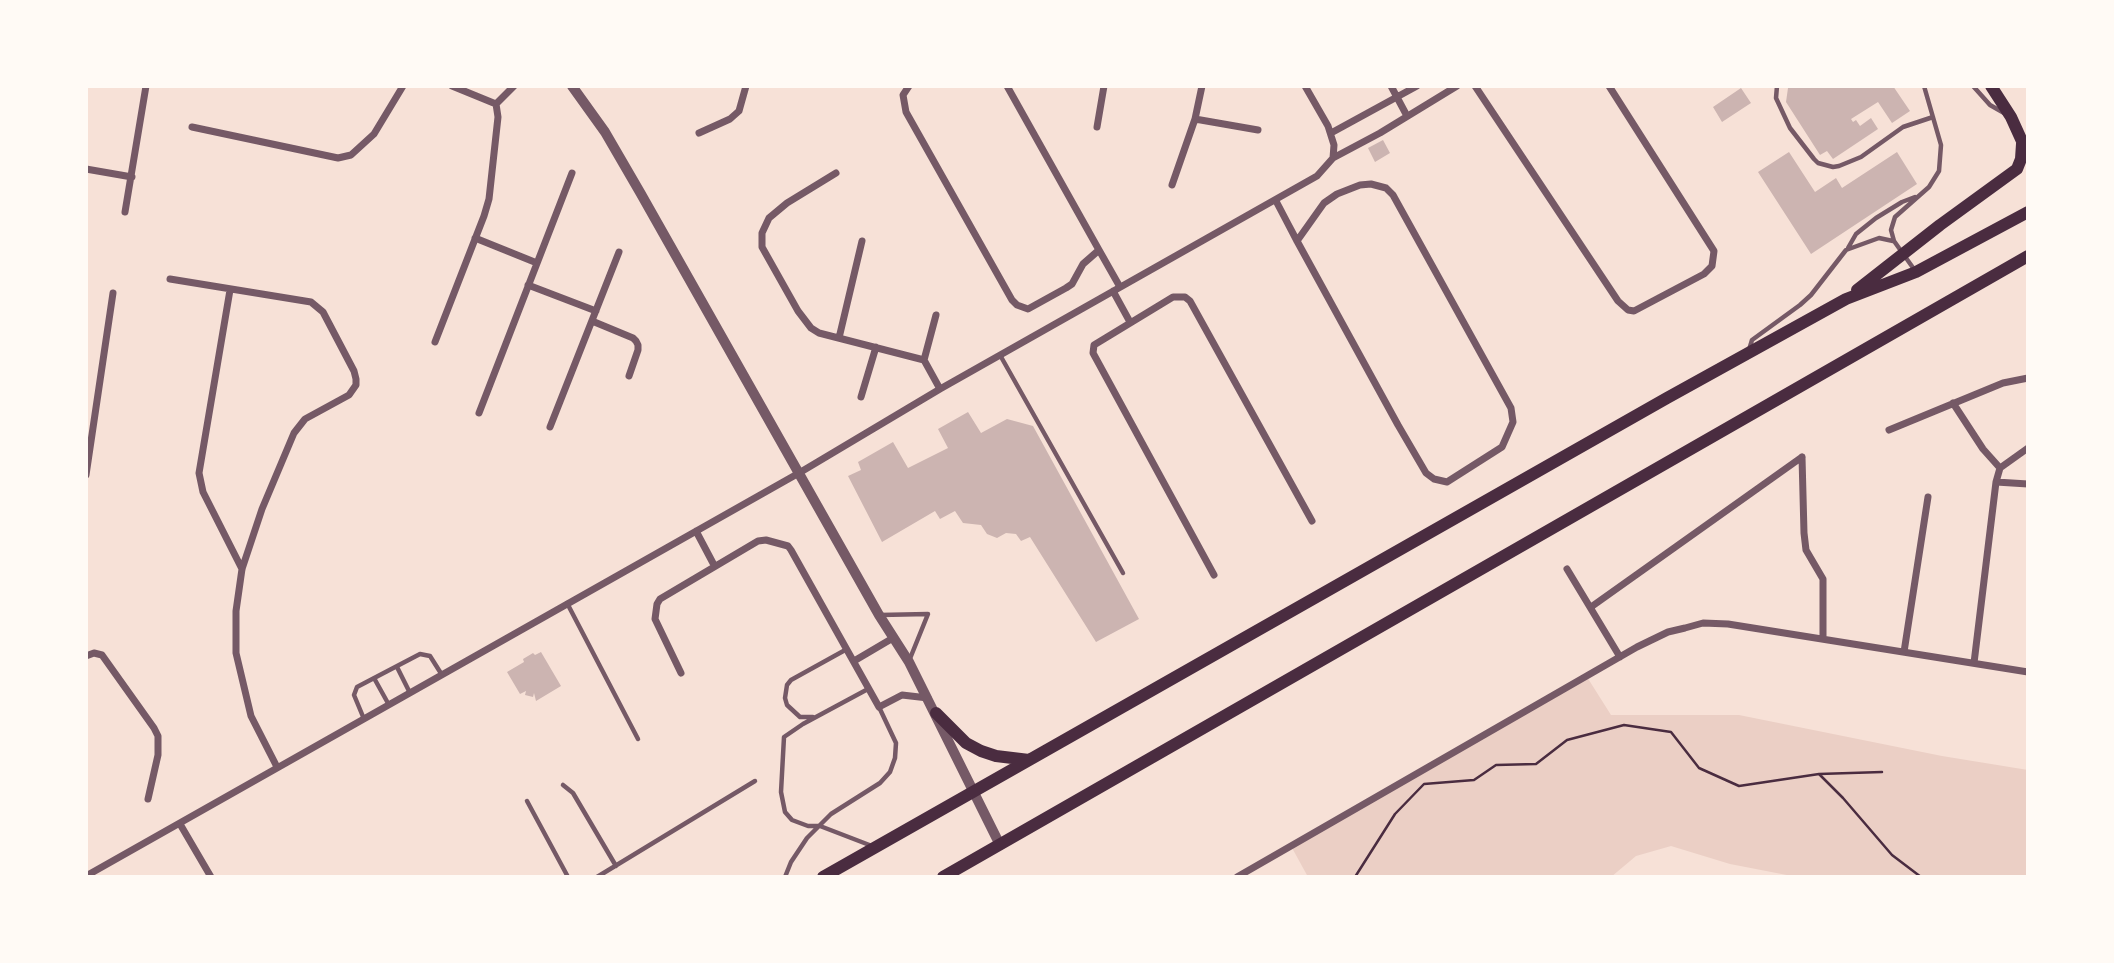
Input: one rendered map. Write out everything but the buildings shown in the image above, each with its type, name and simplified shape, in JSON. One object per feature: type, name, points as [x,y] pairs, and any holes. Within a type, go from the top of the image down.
[{"type":"main road","points":[[1846,299],[2017,169],[2025,149],[2011,117],[1991,86]]},
{"type":"main road","points":[[823,877],[1846,299],[1916,272],[2028,212]]},
{"type":"main road","points":[[943,877],[2022,265],[2028,256]]},
{"type":"main road","points":[[936,713],[966,743],[981,751],[996,756],[1029,760]]},
{"type":"street","points":[[125,212],[146,86]]},
{"type":"street","points":[[192,127],[338,158],[351,155],[374,134],[403,86]]},
{"type":"street","points":[[452,86],[496,104]]},
{"type":"street","points":[[496,104],[514,86]]},
{"type":"street","points":[[572,86],[605,132],[635,183],[879,615],[909,662],[1000,845]]},
{"type":"street","points":[[699,133],[730,119],[739,111],[746,86]]},
{"type":"street","points":[[909,86],[903,95],[905,112],[1017,305],[1028,309],[1066,289],[1072,284],[1083,264],[1099,250]]},
{"type":"street","points":[[1007,86],[1099,250],[1130,322]]},
{"type":"street","points":[[1097,127],[1104,86]]},
{"type":"street","points":[[1172,185],[1195,119],[1202,86]]},
{"type":"street","points":[[1305,86],[1331,133],[1333,158]]},
{"type":"street","points":[[1391,86],[1407,116]]},
{"type":"street","points":[[1331,133],[1417,86]]},
{"type":"street","points":[[86,876],[799,473],[1116,289],[1276,201],[1321,174],[1333,158],[1457,86]]},
{"type":"street","points":[[1475,86],[1618,301],[1628,310],[1634,311],[1704,274],[1712,266],[1714,251],[1609,86]]},
{"type":"street","points":[[435,342],[489,199],[498,117],[496,104]]},
{"type":"street","points":[[1195,119],[1258,130]]},
{"type":"street","points":[[86,169],[132,177]]},
{"type":"street","points":[[480,413],[572,173]]},
{"type":"street","points":[[836,173],[768,218],[762,233],[762,247],[805,321],[819,333],[924,360]]},
{"type":"street","points":[[1276,201],[1297,241],[1426,473],[1440,482],[1447,482],[1502,446],[1513,422],[1511,408],[1393,195],[1386,188],[1371,184],[1360,185],[1337,194],[1324,203],[1297,241]]},
{"type":"street","points":[[475,238],[537,263]]},
{"type":"street","points":[[839,338],[862,241]]},
{"type":"street","points":[[550,427],[619,252]]},
{"type":"street","points":[[170,279],[303,300],[318,306],[356,379],[356,385],[349,395],[305,419],[294,433],[262,509],[242,569],[236,611],[236,653],[251,716],[277,766]]},
{"type":"street","points":[[528,285],[596,311]]},
{"type":"street","points":[[230,290],[199,473],[203,492],[242,569]]},
{"type":"street","points":[[86,475],[90,412],[113,293]]},
{"type":"street","points":[[1213,575],[1094,359],[1094,345],[1173,298],[1185,296],[1190,301],[1312,521]]},
{"type":"street","points":[[936,315],[924,360],[940,389]]},
{"type":"street","points":[[592,321],[636,341],[638,350],[629,376]]},
{"type":"street","points":[[861,397],[876,347]]},
{"type":"street","points":[[1888,430],[2003,383],[2028,378]]},
{"type":"street","points":[[1953,403],[1983,449],[2000,468]]},
{"type":"street","points":[[1974,663],[1996,482],[2000,468],[2028,448]]},
{"type":"street","points":[[1591,607],[1802,457],[1806,550],[1823,579],[1823,639]]},
{"type":"street","points":[[1996,482],[2028,484]]},
{"type":"street","points":[[1904,652],[1928,497]]},
{"type":"street","points":[[696,531],[714,565]]},
{"type":"street","points":[[681,673],[655,619],[660,599],[758,541],[775,541],[788,546],[879,708],[902,695],[928,698]]},
{"type":"street","points":[[1567,569],[1620,657]]},
{"type":"street","points":[[1237,877],[1668,632],[1703,623],[1728,624],[2028,673]]},
{"type":"street","points":[[854,661],[894,638]]},
{"type":"street","points":[[86,656],[94,653],[102,655],[158,736],[158,755],[148,800]]},
{"type":"street","points":[[180,824],[211,877]]},
{"type":"lane","points":[[1777,86],[1776,98],[1790,128],[1818,163],[1833,167],[1861,157],[1903,127],[1933,117]]},
{"type":"lane","points":[[1916,272],[1894,242],[1891,230],[1892,222],[1903,209],[1933,183],[1940,164],[1941,145],[1924,86]]},
{"type":"lane","points":[[1973,86],[1990,105],[2011,117]]},
{"type":"lane","points":[[1748,354],[1752,340],[1806,300],[1857,234],[1902,202],[1919,196]]},
{"type":"lane","points":[[1846,250],[1879,238],[1894,242]]},
{"type":"lane","points":[[1000,355],[1123,573]]},
{"type":"lane","points":[[567,603],[638,739]]},
{"type":"lane","points":[[879,615],[928,614],[909,662]]},
{"type":"lane","points":[[817,716],[800,717],[792,711],[785,698],[787,685],[847,649]]},
{"type":"lane","points":[[364,719],[354,691],[374,678],[420,654],[426,654],[433,659],[442,674]]},
{"type":"lane","points":[[397,667],[410,693]]},
{"type":"lane","points":[[374,678],[389,705]]},
{"type":"lane","points":[[869,688],[784,737],[781,792],[785,812],[792,820],[808,826],[820,826],[876,848]]},
{"type":"lane","points":[[785,877],[800,847],[831,814],[880,783],[894,765],[895,743],[879,708]]},
{"type":"lane","points":[[597,877],[755,780]]},
{"type":"lane","points":[[563,785],[573,793],[616,866]]},
{"type":"lane","points":[[527,801],[568,877]]},
{"type":"path","points":[[1355,877],[1395,814],[1424,784],[1474,780],[1496,765],[1536,764],[1567,740],[1624,725],[1671,732],[1699,768],[1739,786],[1818,774],[1882,772]]},
{"type":"path","points":[[1818,774],[1843,798],[1892,855],[1921,877]]},
{"type":"shaded area","points":[[1587,677],[1611,715],[1739,715],[1942,756],[2028,770],[2028,877],[1797,877],[1730,864],[1671,846],[1636,856],[1611,877],[1308,877],[1291,846]]}]
